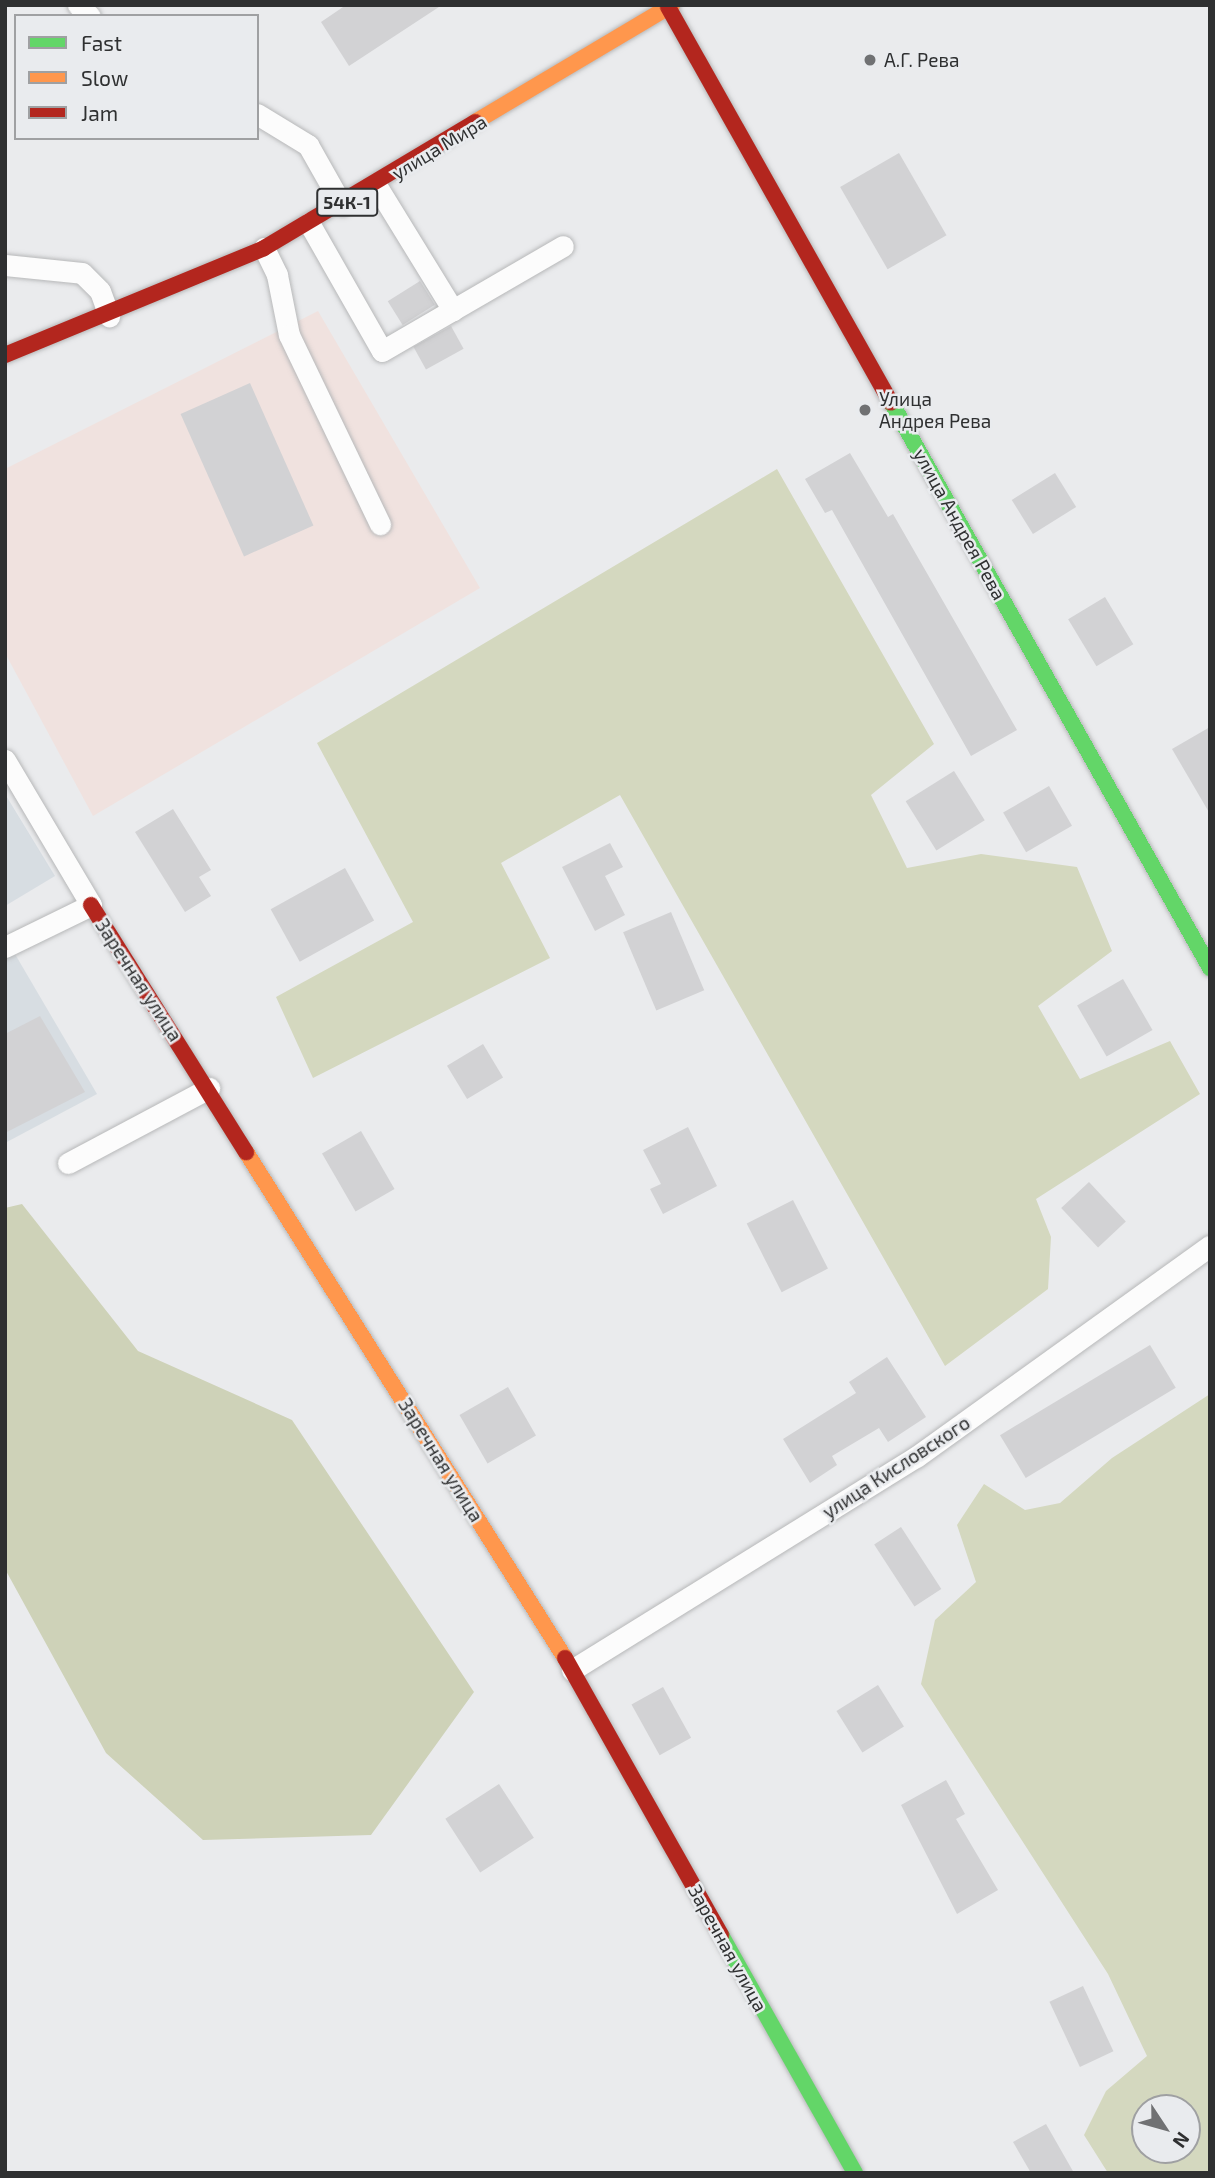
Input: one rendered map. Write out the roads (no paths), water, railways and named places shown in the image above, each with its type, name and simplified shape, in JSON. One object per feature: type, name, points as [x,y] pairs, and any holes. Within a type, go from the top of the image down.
[{"type":"street","name":"улица Мира","points":[[5,355],[109,316],[264,248],[376,185],[670,6]]},
{"type":"street","name":"улица Андрея Рева","points":[[670,6],[1210,968]]},
{"type":"street","name":"Заречная улица","points":[[90,905],[208,1088],[572,1670],[855,2173]]},
{"type":"lane","points":[[259,115],[308,145],[342,205]]},
{"type":"lane","points":[[376,185],[453,310]]},
{"type":"lane","points":[[309,223],[382,351],[563,246]]},
{"type":"lane","points":[[264,248],[278,275],[289,335],[380,524]]},
{"type":"lane","points":[[5,265],[82,273],[100,291],[109,316]]},
{"type":"lane","name":"Заречная улица","points":[[5,760],[90,905]]},
{"type":"lane","points":[[5,947],[90,905]]},
{"type":"lane","points":[[68,1164],[208,1088]]},
{"type":"lane","name":"улица Кисловского","points":[[572,1670],[916,1457],[1210,1246]]},
{"type":"place","name":"А.Г. Рева","points":[[870,60]]},
{"type":"place","name":"Улица Андрея Рева","points":[[865,410]]}]
